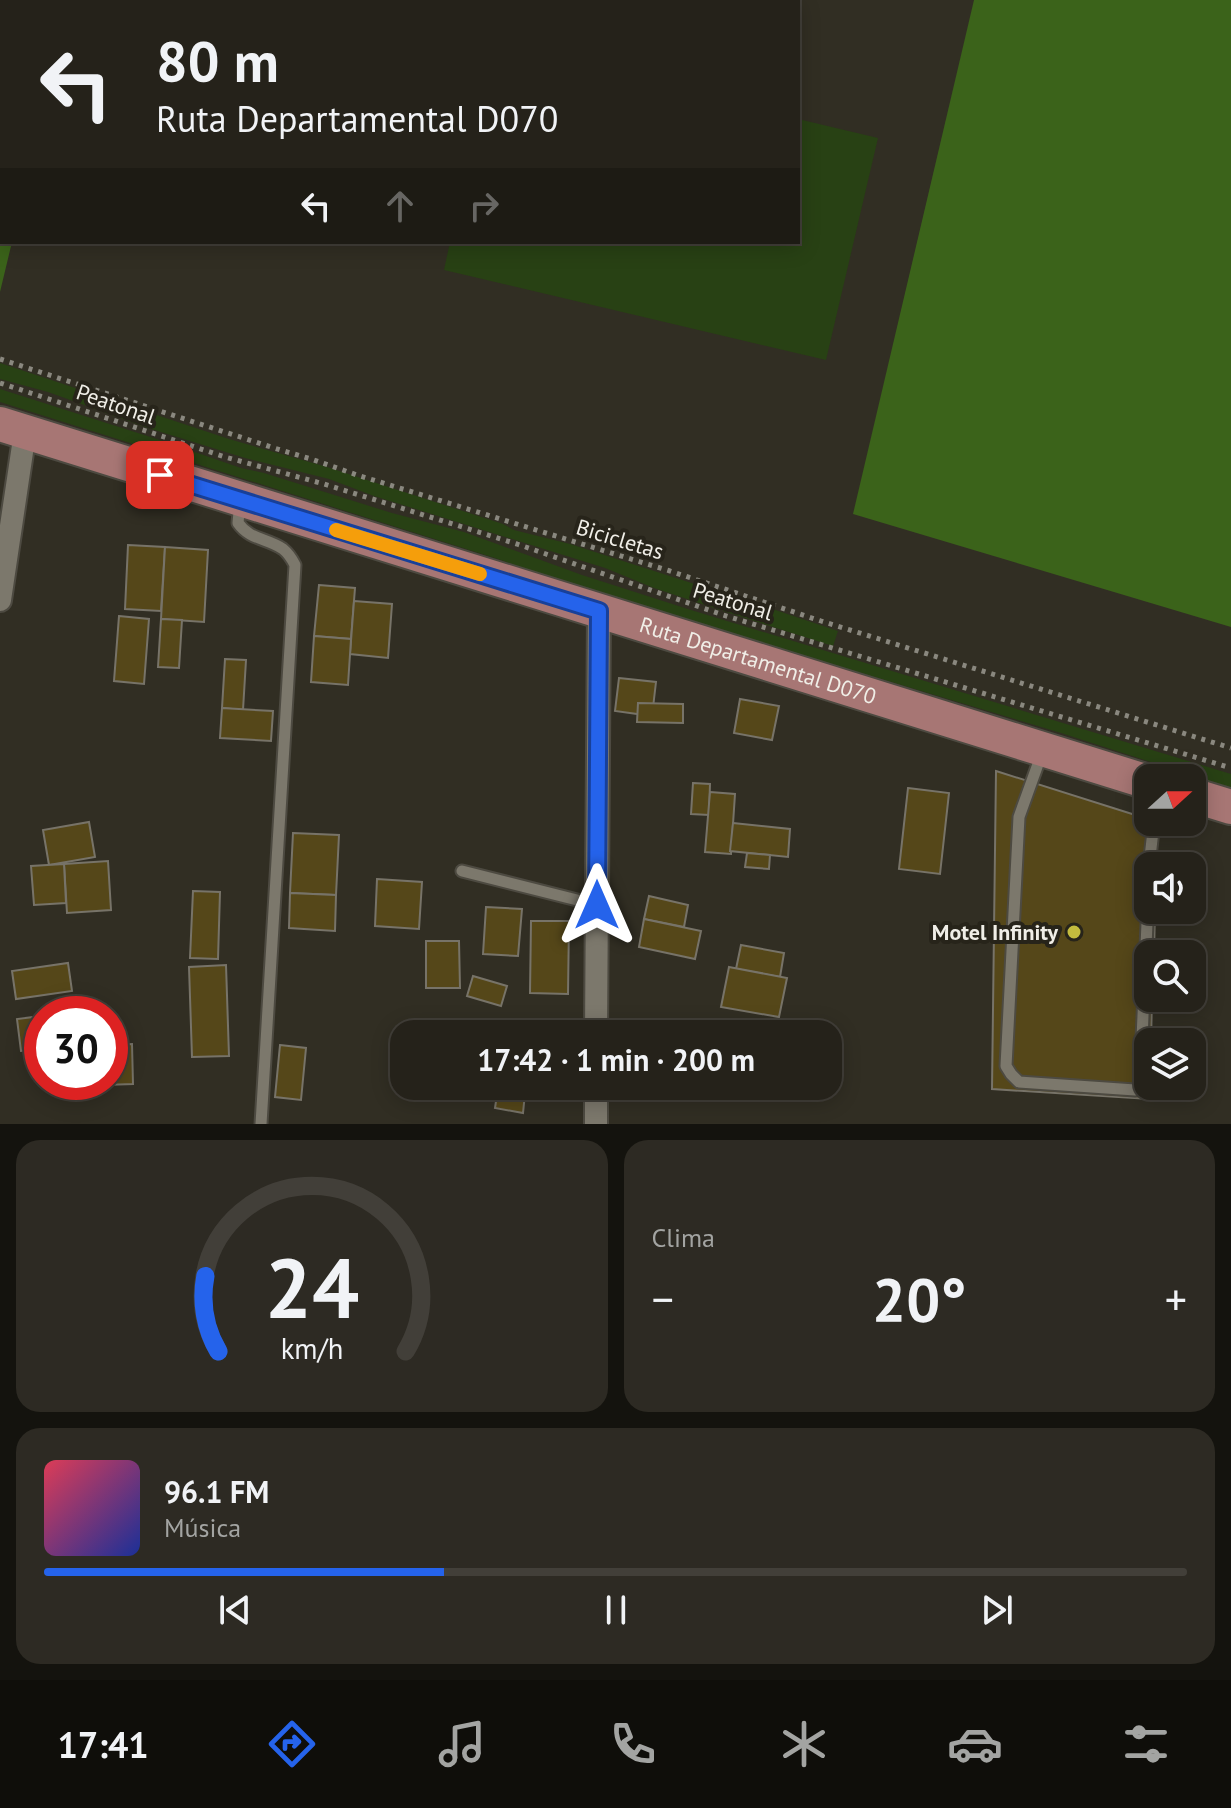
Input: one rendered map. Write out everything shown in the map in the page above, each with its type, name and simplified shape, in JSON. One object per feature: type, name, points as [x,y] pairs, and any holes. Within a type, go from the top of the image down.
[{"type":"main road","name":"Ruta Departamental D070","points":[[12,428],[1134,778]]},
{"type":"main road","points":[[1206,799],[1231,807]]},
{"type":"street","points":[[0,600],[12,428]]},
{"type":"street","points":[[596,1020],[599,611]]},
{"type":"street","points":[[596,1100],[596,1124]]},
{"type":"lane","points":[[241,500],[238,523],[245,533],[285,551],[295,565],[261,1124]]},
{"type":"lane","points":[[1044,749],[1019,817],[1006,1066],[1019,1082],[1135,1090],[1140,1085],[1147,924]]},
{"type":"lane","points":[[462,871],[597,905]]},
{"type":"path","name":"Bicicletas","points":[[0,359],[357,475],[1231,748]]},
{"type":"path","name":"Peatonal","points":[[0,383],[225,457],[517,544],[712,611],[1231,768]]},
{"type":"green space","points":[[974,0],[1231,0],[1231,627],[853,514]]},
{"type":"green space","points":[[800,119],[878,138],[826,360],[444,270],[450,244],[800,244]]},
{"type":"green space","points":[[0,244],[12,244],[0,292]]},
{"type":"green space","points":[[0,363],[514,530],[570,544],[704,587],[724,595],[720,610],[605,568],[329,479],[245,458],[0,379]]},
{"type":"green space","points":[[0,389],[241,468],[464,532],[691,610],[1198,764],[1157,764],[601,597],[501,560],[0,402]]},
{"type":"green space","points":[[728,594],[838,631],[833,646],[723,611]]},
{"type":"green space","points":[[1206,766],[1231,774],[1231,788],[1206,780]]},
{"type":"building","points":[[128,545],[165,547],[161,611],[125,609]]},
{"type":"building","points":[[165,547],[208,550],[204,622],[161,619]]},
{"type":"building","points":[[319,585],[355,588],[351,639],[314,636]]},
{"type":"building","points":[[354,601],[392,604],[388,658],[350,654]]},
{"type":"building","points":[[119,616],[149,619],[144,684],[114,681]]},
{"type":"building","points":[[161,619],[182,620],[179,668],[158,667]]},
{"type":"building","points":[[314,636],[351,639],[348,685],[311,682]]},
{"type":"building","points":[[225,659],[246,660],[243,710],[222,708]]},
{"type":"building","points":[[619,678],[656,682],[652,716],[615,711]]},
{"type":"building","points":[[740,699],[779,706],[772,740],[734,733]]},
{"type":"building","points":[[638,703],[683,704],[683,723],[637,722]]},
{"type":"building","points":[[222,708],[273,711],[271,741],[220,738]]},
{"type":"building","name":"Motel Infinity","points":[[996,771],[1134,815],[1134,836],[1157,836],[1157,852],[1134,852],[1134,924],[1155,924],[1154,940],[1134,940],[1134,1012],[1152,1012],[1151,1028],[1134,1028],[1134,1098],[992,1089]]},
{"type":"building","points":[[693,783],[710,784],[709,815],[691,814]]},
{"type":"building","points":[[908,788],[949,793],[940,874],[899,869]]},
{"type":"building","points":[[710,792],[735,794],[731,854],[705,852]]},
{"type":"building","points":[[89,822],[95,857],[49,865],[43,830]]},
{"type":"building","points":[[733,823],[790,829],[788,857],[730,851]]},
{"type":"building","points":[[293,833],[339,835],[336,895],[290,893]]},
{"type":"building","points":[[747,853],[770,855],[769,869],[745,867]]},
{"type":"building","points":[[108,861],[111,910],[67,913],[64,864]]},
{"type":"building","points":[[64,864],[66,903],[34,905],[31,866]]},
{"type":"building","points":[[377,879],[422,882],[419,929],[375,926]]},
{"type":"building","points":[[193,891],[220,892],[218,959],[190,958]]},
{"type":"building","points":[[290,893],[336,895],[335,931],[289,928]]},
{"type":"building","points":[[649,896],[688,905],[684,927],[644,919]]},
{"type":"building","points":[[486,907],[522,909],[518,956],[483,954]]},
{"type":"building","points":[[644,919],[701,931],[695,959],[639,947]]},
{"type":"building","points":[[531,921],[569,921],[568,994],[530,993]]},
{"type":"building","points":[[426,941],[459,941],[460,988],[426,988]]},
{"type":"building","points":[[741,945],[784,953],[780,977],[736,969]]},
{"type":"building","points":[[68,963],[72,991],[16,999],[12,971]]},
{"type":"building","points":[[226,965],[229,1056],[192,1057],[189,967]]},
{"type":"building","points":[[729,967],[787,978],[779,1017],[721,1007]]},
{"type":"building","points":[[473,976],[507,986],[501,1006],[467,996]]},
{"type":"building","points":[[24,1018],[24,1051],[21,1051],[17,1019]]},
{"type":"building","points":[[128,1044],[132,1044],[133,1084],[128,1084]]},
{"type":"building","points":[[280,1045],[306,1048],[301,1100],[275,1097]]},
{"type":"building","points":[[496,1100],[524,1100],[523,1113],[495,1108]]},
{"type":"slow traffic","points":[[336,530],[480,574]]},
{"type":"place","name":"Motel Infinity","points":[[1074,932]]},
{"type":"route","points":[[160,475],[599,611],[597,905]]}]
